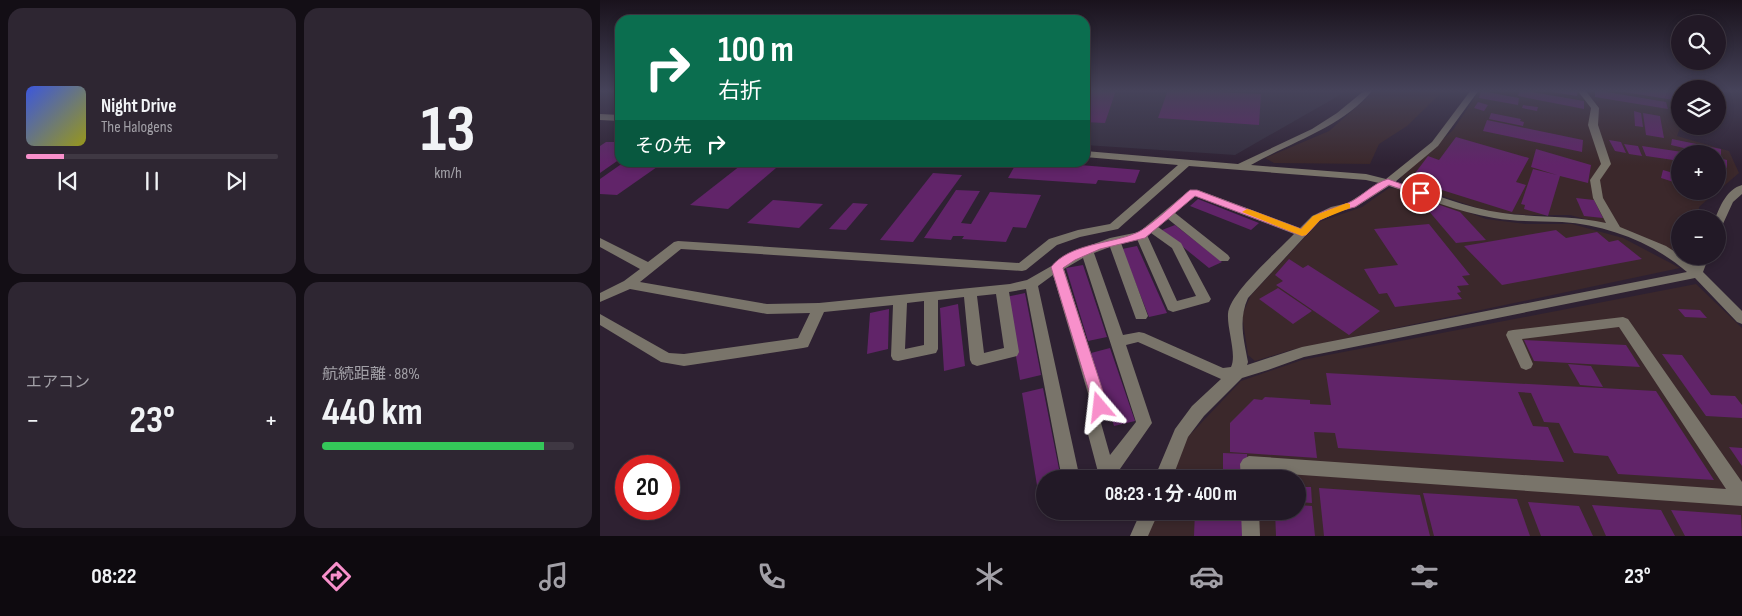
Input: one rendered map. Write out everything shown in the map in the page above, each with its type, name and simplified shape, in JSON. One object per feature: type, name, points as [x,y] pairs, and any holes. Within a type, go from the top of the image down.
[{"type":"street","points":[[1241,166],[1308,134],[1336,115]]},
{"type":"street","points":[[1167,470],[1182,434],[1198,411],[1236,374],[1241,362],[1235,329],[1235,312],[1242,296],[1316,218],[1335,209],[1352,205],[1388,182],[1435,144],[1456,115]]},
{"type":"street","points":[[1595,115],[1594,125],[1606,164],[1595,180],[1598,198],[1616,230]]},
{"type":"street","points":[[600,117],[615,118]]},
{"type":"street","points":[[1090,154],[1344,174],[1388,182],[1471,211],[1493,215],[1594,223],[1641,238],[1667,252],[1688,266],[1742,319]]},
{"type":"street","points":[[600,298],[629,284],[678,245],[1022,267],[1053,242],[1078,234],[1114,227],[1187,162]]},
{"type":"street","points":[[1724,210],[1728,201],[1742,188]]},
{"type":"street","points":[[629,284],[767,309],[819,308],[1002,289],[1031,284],[1087,251],[1146,231],[1194,192],[1302,233]]},
{"type":"street","points":[[1168,213],[1224,258]]},
{"type":"street","points":[[1146,231],[1177,246],[1204,299],[1173,307],[1146,231]]},
{"type":"street","points":[[1114,241],[1141,316]]},
{"type":"street","points":[[600,242],[649,268]]},
{"type":"street","points":[[1087,251],[1144,423],[1109,470]]},
{"type":"street","points":[[1696,274],[1700,265]]},
{"type":"street","points":[[1057,267],[1100,407],[1093,423],[1104,470]]},
{"type":"street","points":[[1118,341],[1138,337],[1205,368],[1222,374],[1236,374],[1256,370],[1302,352],[1696,274]]},
{"type":"street","points":[[1031,284],[1069,470]]},
{"type":"street","points":[[970,292],[977,360],[1012,352],[1002,289]]},
{"type":"street","points":[[900,300],[898,356],[931,349],[930,296]]},
{"type":"street","points":[[600,319],[666,358],[684,360],[803,343],[819,308]]},
{"type":"street","points":[[1526,364],[1512,335],[1623,322],[1742,497]]},
{"type":"street","points":[[1249,470],[1249,464],[1742,497]]},
{"type":"street","points":[[1139,536],[1146,520]]},
{"type":"street","points":[[1250,520],[1251,536]]},
{"type":"shaded area","points":[[1090,115],[1305,115],[1235,155],[1090,145]]},
{"type":"shaded area","points":[[1347,115],[1418,115],[1407,126],[1379,144],[1370,164],[1274,163],[1265,158],[1329,131]]},
{"type":"shaded area","points":[[1463,115],[1671,115],[1671,135],[1677,135],[1708,145],[1671,145],[1671,200],[1707,200],[1699,207],[1699,210],[1671,210],[1671,252],[1623,229],[1570,215],[1489,212],[1402,182],[1401,177],[1453,130]]},
{"type":"shaded area","points":[[1726,150],[1729,151],[1739,173],[1726,184]]},
{"type":"shaded area","points":[[1389,188],[1405,189],[1486,219],[1526,224],[1572,224],[1623,238],[1671,263],[1671,265],[1680,268],[1291,350],[1255,361],[1248,355],[1242,315],[1251,295],[1319,222],[1362,207]]},
{"type":"shaded area","points":[[1696,284],[1742,328],[1742,536],[1145,536],[1151,520],[1306,520],[1306,470],[1173,470],[1185,440],[1241,381],[1302,360]]},
{"type":"building","points":[[1090,115],[1108,115],[1105,123],[1090,122]]},
{"type":"building","points":[[1159,115],[1260,115],[1259,125],[1158,118]]},
{"type":"building","points":[[1490,115],[1501,115],[1521,119],[1520,121],[1524,122],[1523,126],[1489,119]]},
{"type":"building","points":[[1634,115],[1641,115],[1643,127],[1635,126]]},
{"type":"building","points":[[1643,115],[1660,116],[1664,138],[1646,135]]},
{"type":"building","points":[[1487,120],[1583,140],[1582,152],[1483,131]]},
{"type":"building","points":[[1456,137],[1529,158],[1516,182],[1526,185],[1512,212],[1410,180],[1428,156],[1439,160]]},
{"type":"building","points":[[1672,139],[1701,145],[1671,145]]},
{"type":"building","points":[[1609,140],[1621,142],[1626,153],[1615,151]]},
{"type":"building","points":[[606,142],[615,142],[615,162],[600,173],[600,146]]},
{"type":"building","points":[[1624,144],[1638,146],[1642,156],[1629,154]]},
{"type":"building","points":[[1642,146],[1671,150],[1671,160],[1646,156]]},
{"type":"building","points":[[1536,149],[1591,165],[1588,183],[1560,176],[1548,216],[1524,209],[1525,205],[1521,204],[1533,169],[1557,175],[1531,167]]},
{"type":"building","points":[[1090,166],[1140,170],[1135,183],[1098,180],[1096,184],[1008,178],[1014,167]]},
{"type":"building","points":[[617,167],[657,167],[617,195],[600,194],[600,179]]},
{"type":"building","points":[[739,167],[777,167],[728,209],[690,205]]},
{"type":"building","points":[[1663,170],[1671,172],[1671,181],[1661,178]]},
{"type":"building","points":[[933,173],[962,175],[913,242],[880,240]]},
{"type":"building","points":[[956,190],[980,191],[961,223],[971,224],[990,192],[1041,195],[1026,228],[1013,227],[1006,242],[962,239],[964,236],[953,236],[951,240],[924,238]]},
{"type":"building","points":[[1576,198],[1594,200],[1603,218],[1584,216]]},
{"type":"building","points":[[1198,199],[1259,223],[1251,230],[1190,206]]},
{"type":"building","points":[[773,200],[823,204],[799,228],[747,223]]},
{"type":"building","points":[[1431,202],[1460,212],[1486,240],[1456,243],[1422,203]]},
{"type":"building","points":[[853,203],[868,204],[846,230],[829,229]]},
{"type":"building","points":[[1429,224],[1470,275],[1462,276],[1469,285],[1457,286],[1461,292],[1457,293],[1462,299],[1395,307],[1387,293],[1379,294],[1364,269],[1398,265],[1374,229]]},
{"type":"building","points":[[1175,225],[1222,262],[1209,268],[1162,230]]},
{"type":"building","points":[[1556,230],[1566,238],[1597,232],[1609,242],[1618,240],[1642,259],[1502,285],[1464,246]]},
{"type":"building","points":[[1137,246],[1167,313],[1149,317],[1122,249]]},
{"type":"building","points":[[1289,259],[1303,268],[1308,265],[1380,311],[1349,335],[1276,285],[1283,281],[1275,275]]},
{"type":"building","points":[[1083,265],[1107,337],[1088,341],[1066,268]]},
{"type":"building","points":[[1278,288],[1312,311],[1293,324],[1259,299]]},
{"type":"building","points":[[1025,293],[1041,375],[1020,380],[1006,297]]},
{"type":"building","points":[[958,304],[965,366],[944,371],[940,308]]},
{"type":"building","points":[[889,309],[888,349],[867,354],[870,313]]},
{"type":"building","points":[[1678,309],[1700,310],[1707,318],[1685,317]]},
{"type":"building","points":[[1524,340],[1626,345],[1640,367],[1534,361]]},
{"type":"building","points":[[1110,348],[1135,421],[1114,426],[1091,353]]},
{"type":"building","points":[[1662,354],[1682,355],[1711,395],[1735,396],[1742,405],[1742,418],[1706,416]]},
{"type":"building","points":[[1568,364],[1591,366],[1603,387],[1580,385]]},
{"type":"building","points":[[1326,373],[1656,391],[1714,480],[1618,474],[1608,456],[1574,453],[1559,423],[1544,422],[1531,393],[1518,392],[1533,426],[1548,427],[1564,462],[1338,448],[1335,433],[1314,432],[1317,458],[1230,452],[1230,423],[1254,399],[1262,400],[1265,397],[1310,400],[1310,404],[1331,405]]},
{"type":"building","points":[[1043,388],[1059,470],[1036,470],[1036,479],[1022,393]]},
{"type":"building","points":[[1729,447],[1742,448],[1742,466]]},
{"type":"building","points":[[1223,453],[1247,454],[1248,470],[1223,470]]},
{"type":"building","points":[[1306,487],[1311,487],[1312,503],[1306,503]]},
{"type":"building","points":[[1319,488],[1420,495],[1430,536],[1324,536]]},
{"type":"building","points":[[1423,493],[1517,499],[1530,536],[1434,536]]},
{"type":"building","points":[[1528,502],[1579,506],[1593,536],[1541,536]]},
{"type":"building","points":[[1592,505],[1661,510],[1675,536],[1606,536]]},
{"type":"building","points":[[1306,506],[1312,506],[1315,536],[1276,536],[1275,520],[1306,520]]},
{"type":"building","points":[[1671,510],[1741,515],[1742,536],[1685,536]]},
{"type":"building","points":[[1195,520],[1249,520],[1249,536],[1194,536]]},
{"type":"slow traffic","points":[[1247,212],[1302,233],[1316,218],[1335,209],[1347,206]]},
{"type":"route","points":[[1100,407],[1057,267],[1096,246],[1141,235],[1194,192],[1302,233],[1316,218],[1335,209],[1352,205],[1388,182],[1421,193]]}]
